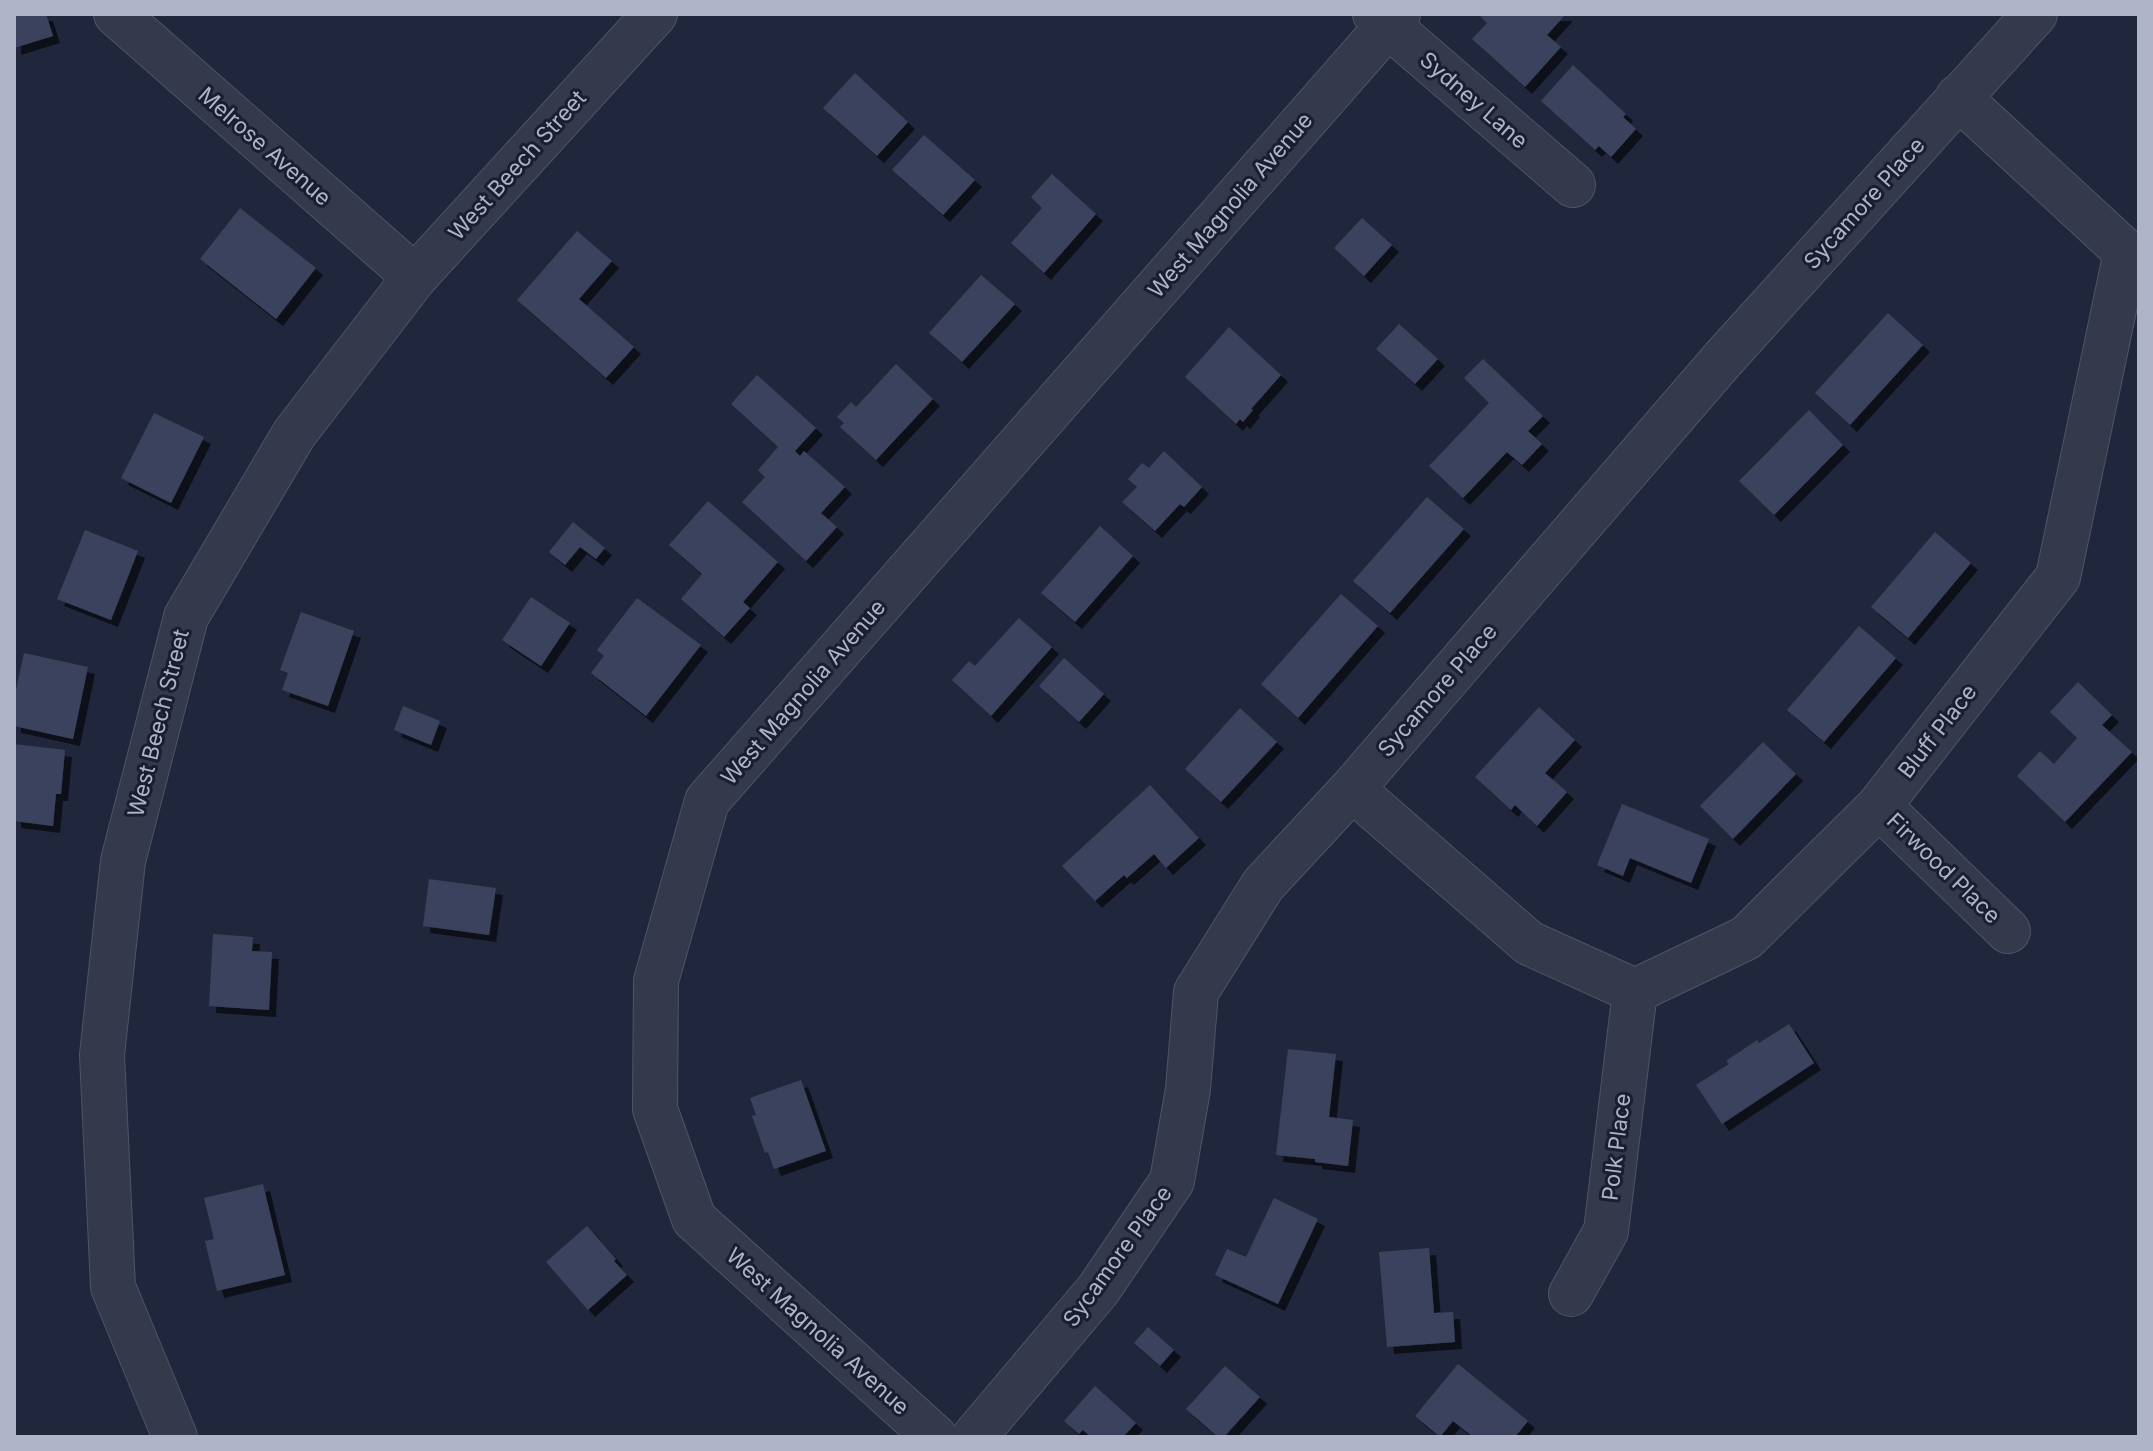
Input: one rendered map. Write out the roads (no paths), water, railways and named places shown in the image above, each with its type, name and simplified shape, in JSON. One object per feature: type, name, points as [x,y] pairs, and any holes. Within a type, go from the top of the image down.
[{"type":"street","name":"Melrose Avenue","points":[[116,14],[415,277]]},
{"type":"street","name":"West Beech Street","points":[[175,1437],[113,1287],[102,1055],[123,861],[186,617],[294,434],[415,277],[655,14]]},
{"type":"street","name":"Sycamore Place","points":[[974,1437],[1098,1290],[1172,1181],[1188,1089],[1196,992],[1263,885],[1352,789],[1723,359],[2035,14]]},
{"type":"street","name":"Sydney Lane","points":[[1387,18],[1573,185]]},
{"type":"street","name":"West Magnolia Avenue","points":[[935,1437],[694,1219],[655,1109],[656,981],[707,801],[1387,18]]},
{"type":"street","name":"Bluff Place","points":[[1635,991],[1746,938],[1879,806],[2058,577],[2126,252],[1958,97]]},
{"type":"street","points":[[1352,789],[1529,943],[1635,991]]},
{"type":"street","name":"Firwood Place","points":[[1879,806],[2008,931]]},
{"type":"street","name":"Polk Place","points":[[1571,1294],[1606,1231],[1635,991]]}]
